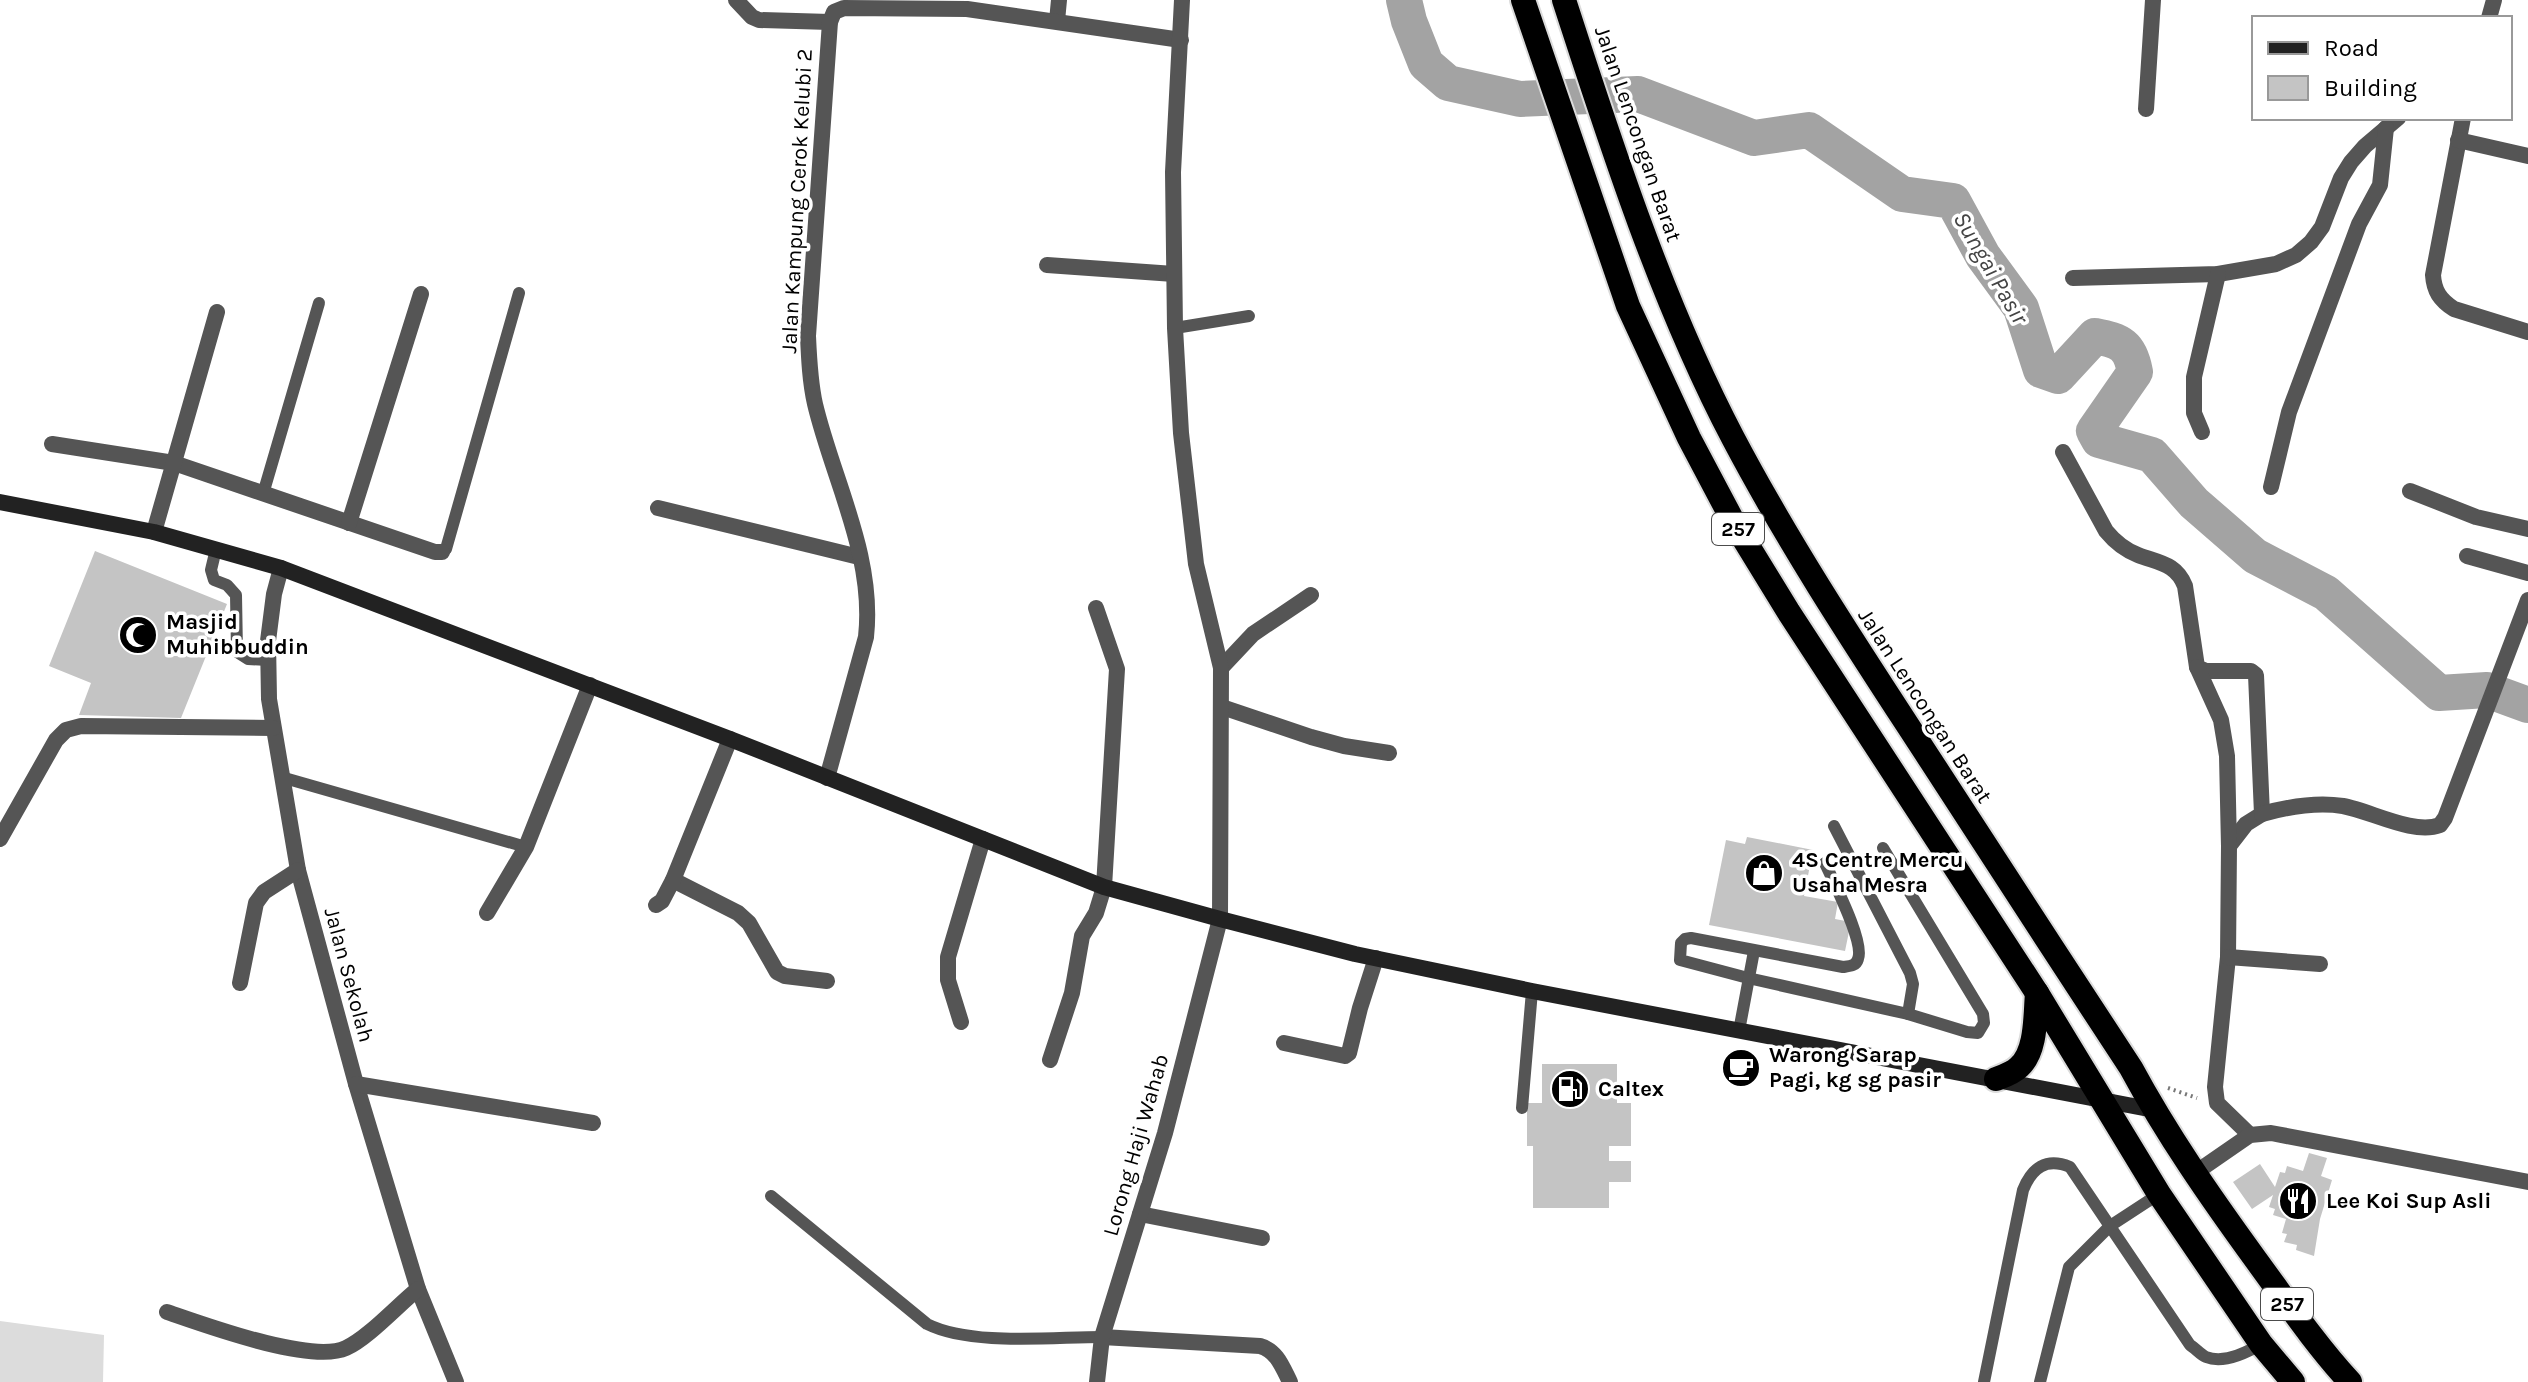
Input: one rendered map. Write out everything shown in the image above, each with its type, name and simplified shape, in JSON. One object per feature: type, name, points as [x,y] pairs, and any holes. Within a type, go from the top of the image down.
[{"type":"highway","name":"257","points":[[1523,0],[1628,306],[1689,438],[1734,523],[2037,993],[2159,1194],[2261,1344],[2293,1382]]},
{"type":"highway","name":"Jalan Lencongan Barat","points":[[1564,0],[1672,306],[1732,436],[1778,518],[1830,606],[2131,1068],[2195,1173],[2292,1311],[2350,1382]]},
{"type":"highway","points":[[1996,1079],[2017,1069],[2028,1055],[2037,993]]},
{"type":"main road","points":[[0,502],[154,532],[281,568],[730,739],[1104,887],[1376,958],[1532,991],[2154,1110]]},
{"type":"street","points":[[736,0],[759,20],[830,22]]},
{"type":"street","points":[[1057,21],[1059,0]]},
{"type":"street","name":"Lorong Haji Wahab","points":[[1097,1382],[1102,1337],[1165,1133],[1220,919],[1221,668],[1196,564],[1181,433],[1175,328],[1173,172],[1182,0]]},
{"type":"street","points":[[2146,109],[2153,0]]},
{"type":"street","name":"Jalan Kampung Cerok Kelubi 2","points":[[827,778],[866,637],[868,596],[839,479],[815,405],[810,375],[808,336],[830,22],[834,12],[844,8],[962,4],[1181,40]]},
{"type":"street","points":[[2463,120],[2433,286],[2444,303],[2454,309],[2528,332]]},
{"type":"street","points":[[2073,278],[2218,274],[2276,264],[2296,255],[2322,227],[2341,178],[2351,162],[2392,123]]},
{"type":"street","points":[[2271,487],[2289,412],[2359,224],[2380,185],[2392,123]]},
{"type":"street","points":[[2458,140],[2528,156]]},
{"type":"street","points":[[1047,265],[1174,274]]},
{"type":"street","points":[[2202,432],[2194,413],[2194,377],[2218,274]]},
{"type":"street","points":[[349,523],[421,294]]},
{"type":"street","points":[[154,532],[217,312]]},
{"type":"street","points":[[52,444],[174,463],[442,552]]},
{"type":"street","points":[[2063,452],[2106,531],[2115,541],[2138,555],[2170,567],[2180,575],[2185,586],[2197,667],[2226,737],[2228,957],[2215,1087],[2217,1103],[2250,1135]]},
{"type":"street","points":[[2410,491],[2476,517],[2528,529]]},
{"type":"street","points":[[658,508],[859,557]]},
{"type":"street","points":[[2467,556],[2528,573]]},
{"type":"street","name":"Jalan Sekolah","points":[[281,568],[271,612],[268,660],[273,728],[298,870],[356,1084],[418,1289],[456,1382]]},
{"type":"street","points":[[1221,668],[1253,634],[1311,595]]},
{"type":"street","points":[[2229,846],[2246,824],[2262,814],[2283,809],[2339,805],[2421,828],[2440,825],[2528,600]]},
{"type":"street","points":[[1050,1060],[1072,993],[1082,936],[1102,900],[1104,887],[1117,669],[1096,608]]},
{"type":"street","points":[[2197,667],[2206,671],[2251,671],[2256,675],[2262,814]]},
{"type":"street","points":[[487,913],[526,847],[590,685]]},
{"type":"street","points":[[1222,707],[1322,740],[1389,753]]},
{"type":"street","points":[[0,839],[56,740],[66,730],[81,726],[273,728]]},
{"type":"street","points":[[656,905],[662,901],[673,880],[730,739]]},
{"type":"street","points":[[961,1022],[947,968],[983,839]]},
{"type":"street","points":[[240,983],[256,903],[264,892],[298,870]]},
{"type":"street","points":[[673,880],[738,913],[749,923],[777,972],[785,976],[827,981]]},
{"type":"street","points":[[2228,957],[2320,964]]},
{"type":"street","points":[[1284,1043],[1345,1056],[1349,1053],[1376,958]]},
{"type":"street","points":[[356,1084],[593,1123]]},
{"type":"street","points":[[2195,1173],[2250,1135],[2271,1133],[2528,1182]]},
{"type":"street","points":[[1140,1214],[1262,1238]]},
{"type":"street","points":[[167,1312],[227,1332],[309,1352],[336,1351],[355,1343],[418,1289]]},
{"type":"street","points":[[1102,1337],[1260,1346],[1276,1355],[1290,1382]]},
{"type":"lane","points":[[442,552],[446,549],[519,293]]},
{"type":"lane","points":[[263,494],[319,303]]},
{"type":"lane","points":[[1175,328],[1249,316]]},
{"type":"lane","points":[[216,549],[212,577],[227,585],[236,595],[237,652],[248,659],[268,660]]},
{"type":"lane","points":[[281,777],[526,847]]},
{"type":"lane","points":[[1834,826],[1910,973],[1913,984],[1908,1014]]},
{"type":"lane","points":[[1825,863],[1856,934],[1859,954],[1856,963],[1843,967],[1691,938],[1681,943],[1680,960],[1975,1033],[1980,1031],[1984,1023],[1983,1014],[1883,848]]},
{"type":"lane","points":[[1739,1031],[1754,951]]},
{"type":"lane","points":[[1522,1108],[1532,991]]},
{"type":"lane","points":[[1984,1382],[2023,1190],[2028,1177],[2038,1167],[2049,1163],[2070,1167],[2190,1345],[2206,1357],[2228,1359],[2261,1344]]},
{"type":"lane","points":[[2040,1382],[2069,1267],[2110,1226],[2159,1194]]},
{"type":"lane","points":[[771,1196],[927,1324],[943,1332],[975,1338],[1102,1337]]},
{"type":"path","points":[[2131,1068],[2159,1085],[2217,1103]]},
{"type":"shaded area","points":[[0,1321],[104,1335],[103,1382],[0,1382]]},
{"type":"building","name":"Masjid Muhibbuddin","points":[[95,551],[227,604],[181,718],[79,715],[91,683],[49,666]]},
{"type":"building","name":"4S Centre Mercu Usaha Mesra","points":[[1747,837],[1813,850],[1804,896],[1838,902],[1835,919],[1851,922],[1845,951],[1709,925],[1726,840],[1745,844]]},
{"type":"building","points":[[1542,1064],[1617,1064],[1617,1103],[1631,1103],[1631,1146],[1609,1146],[1609,1161],[1631,1161],[1631,1182],[1609,1182],[1609,1208],[1533,1208],[1533,1146],[1527,1146],[1527,1103],[1542,1103]]},
{"type":"building","name":"Lee Koi Sup Asli","points":[[2309,1153],[2327,1158],[2321,1176],[2332,1180],[2320,1219],[2314,1256],[2296,1250],[2297,1245],[2284,1242],[2287,1234],[2282,1233],[2286,1219],[2273,1215],[2275,1209],[2269,1207],[2273,1195],[2252,1209],[2233,1182],[2260,1164],[2275,1187],[2280,1172],[2285,1173],[2287,1166],[2303,1171]]},
{"type":"waterway","name":"Sungai Pasir","points":[[1404,0],[1426,64],[1448,83],[1520,99],[1638,94],[1754,138],[1809,130],[1902,194],[1953,201],[1983,256],[2021,308],[2041,370],[2058,376],[2095,336],[2118,342],[2127,350],[2135,372],[2094,431],[2099,440],[2152,455],[2194,503],[2255,556],[2326,593],[2439,693],[2487,690],[2528,705]]},
{"type":"place","name":"Masjid Muhibbuddin","points":[[138,635]]},
{"type":"place","name":"4S Centre Mercu Usaha Mesra","points":[[1764,873]]},
{"type":"place","name":"Warong Sarap Pagi, kg sg pasir","points":[[1741,1068]]},
{"type":"place","name":"Caltex","points":[[1570,1089]]},
{"type":"place","name":"Lee Koi Sup Asli","points":[[2298,1201]]}]
